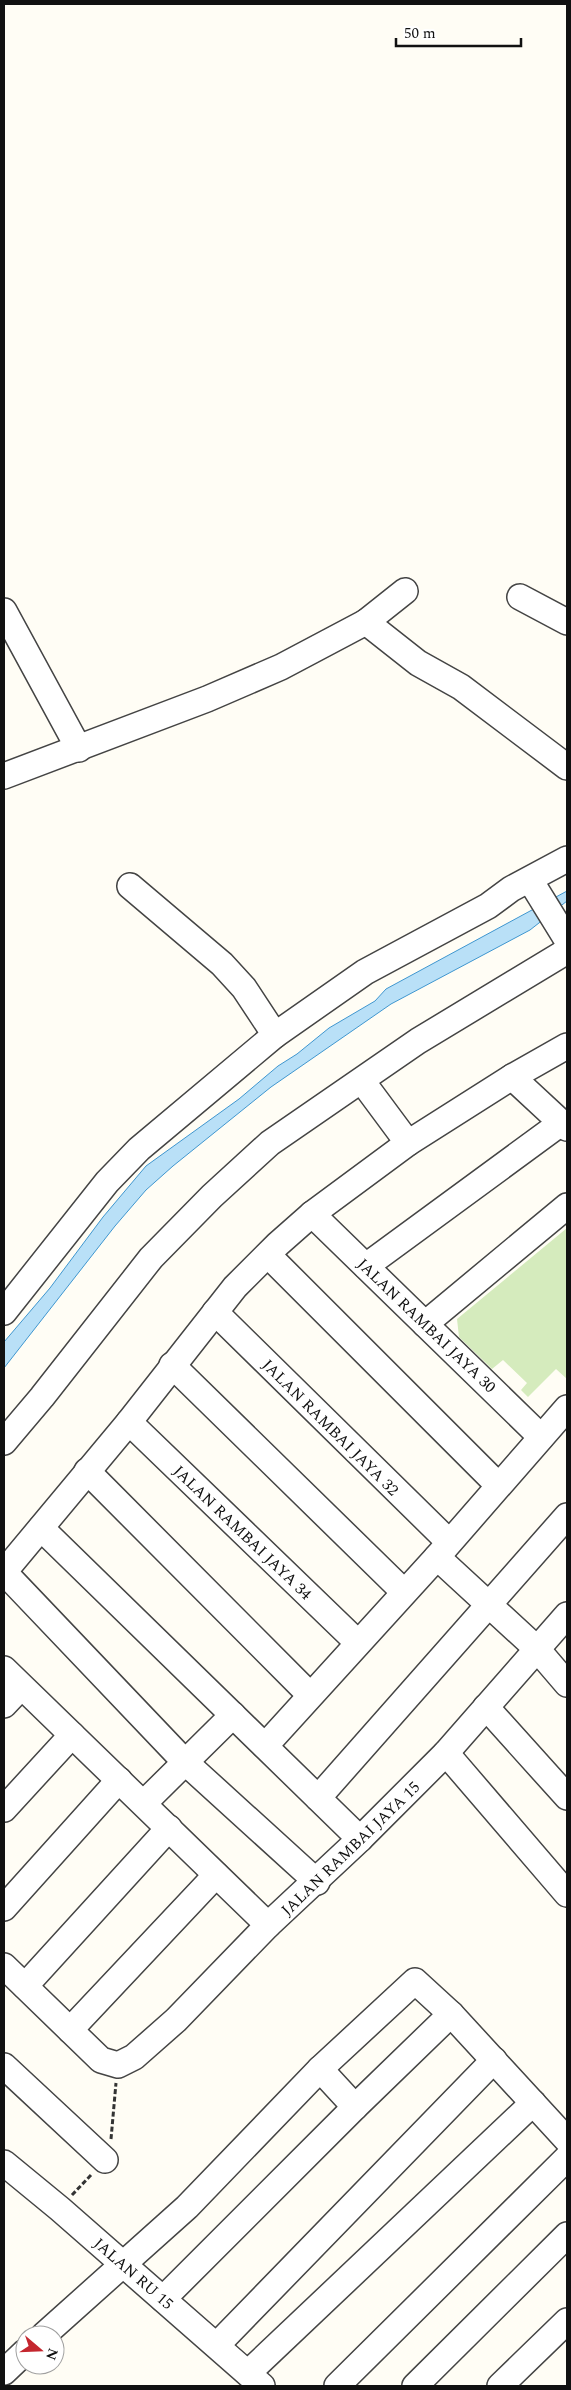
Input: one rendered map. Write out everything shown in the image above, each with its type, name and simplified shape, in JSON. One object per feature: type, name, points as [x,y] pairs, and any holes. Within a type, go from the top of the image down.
[{"type":"street","points":[[4,776],[215,696],[281,667],[366,622],[405,591]]},
{"type":"street","points":[[520,597],[567,622]]},
{"type":"street","points":[[4,611],[79,749]]},
{"type":"street","points":[[366,622],[418,663],[461,687],[567,768]]},
{"type":"street","points":[[4,1312],[107,1182],[139,1149],[275,1035],[365,972],[488,906],[510,889],[534,886],[567,859]]},
{"type":"street","points":[[130,886],[222,964],[244,988],[275,1035]]},
{"type":"street","points":[[4,1442],[42,1397],[151,1258],[212,1196],[270,1143],[565,941],[534,886]]},
{"type":"street","points":[[317,1882],[185,1762],[4,1572],[129,1422],[235,1287],[268,1255],[312,1214],[408,1143],[567,1046]]},
{"type":"street","points":[[366,1266],[564,1126],[512,1078]]},
{"type":"street","points":[[362,1081],[408,1143]]},
{"type":"street","points":[[425,1324],[567,1206]]},
{"type":"street","name":"JALAN RAMBAI JAYA 30","points":[[312,1214],[541,1437]]},
{"type":"street","points":[[268,1255],[498,1485]]},
{"type":"street","name":"JALAN RAMBAI JAYA 32","points":[[215,1312],[442,1549],[490,1604],[537,1649],[567,1684]]},
{"type":"street","points":[[172,1365],[404,1592]]},
{"type":"street","points":[[265,1746],[567,1408]]},
{"type":"street","name":"JALAN RAMBAI JAYA 34","points":[[129,1422],[357,1642]]},
{"type":"street","points":[[87,1472],[310,1695]]},
{"type":"street","points":[[318,1798],[567,1516]]},
{"type":"street","points":[[41,1528],[360,1839]]},
{"type":"street","name":"JALAN RAMBAI JAYA 15","points":[[70,2030],[101,2060],[118,2065],[134,2057],[176,2020],[268,1925],[317,1882],[446,1753],[567,1615]]},
{"type":"street","points":[[4,1668],[268,1925]]},
{"type":"street","points":[[4,1705],[22,1687]]},
{"type":"street","points":[[486,1707],[567,1797]]},
{"type":"street","points":[[144,1803],[233,1715]]},
{"type":"street","points":[[4,1809],[72,1736]]},
{"type":"street","points":[[446,1753],[567,1894]]},
{"type":"street","points":[[4,1908],[119,1780]]},
{"type":"street","points":[[25,1986],[169,1828]]},
{"type":"street","points":[[4,1966],[70,2030],[216,1874]]},
{"type":"street","points":[[55,2325],[122,2263],[187,2207],[320,2069],[415,1981],[451,2014],[567,2140]]},
{"type":"street","points":[[163,2299],[355,2106],[451,2014]]},
{"type":"street","points":[[217,2346],[494,2060]]},
{"type":"street","points":[[4,2066],[105,2160]]},
{"type":"street","points":[[320,2069],[355,2106]]},
{"type":"street","points":[[255,2380],[533,2103]]},
{"type":"street","points":[[336,2386],[567,2158]]},
{"type":"street","name":"JALAN RU 15","points":[[5,2165],[122,2263],[255,2380]]},
{"type":"street","points":[[415,2386],[567,2235]]},
{"type":"street","points":[[500,2386],[567,2321]]},
{"type":"street","points":[[4,2372],[15,2362]]},
{"type":"street","points":[[4,2383],[7,2386]]},
{"type":"green space","points":[[567,1228],[567,1379],[556,1369],[528,1397],[521,1390],[527,1383],[503,1360],[492,1369],[459,1337],[457,1319]]},
{"type":"water","points":[[567,891],[567,901],[530,930],[391,1004],[271,1087],[173,1166],[146,1190],[115,1226],[4,1368],[4,1342],[50,1288],[103,1217],[146,1166],[239,1099],[278,1066],[297,1054],[329,1028],[375,1001],[386,989]]}]
